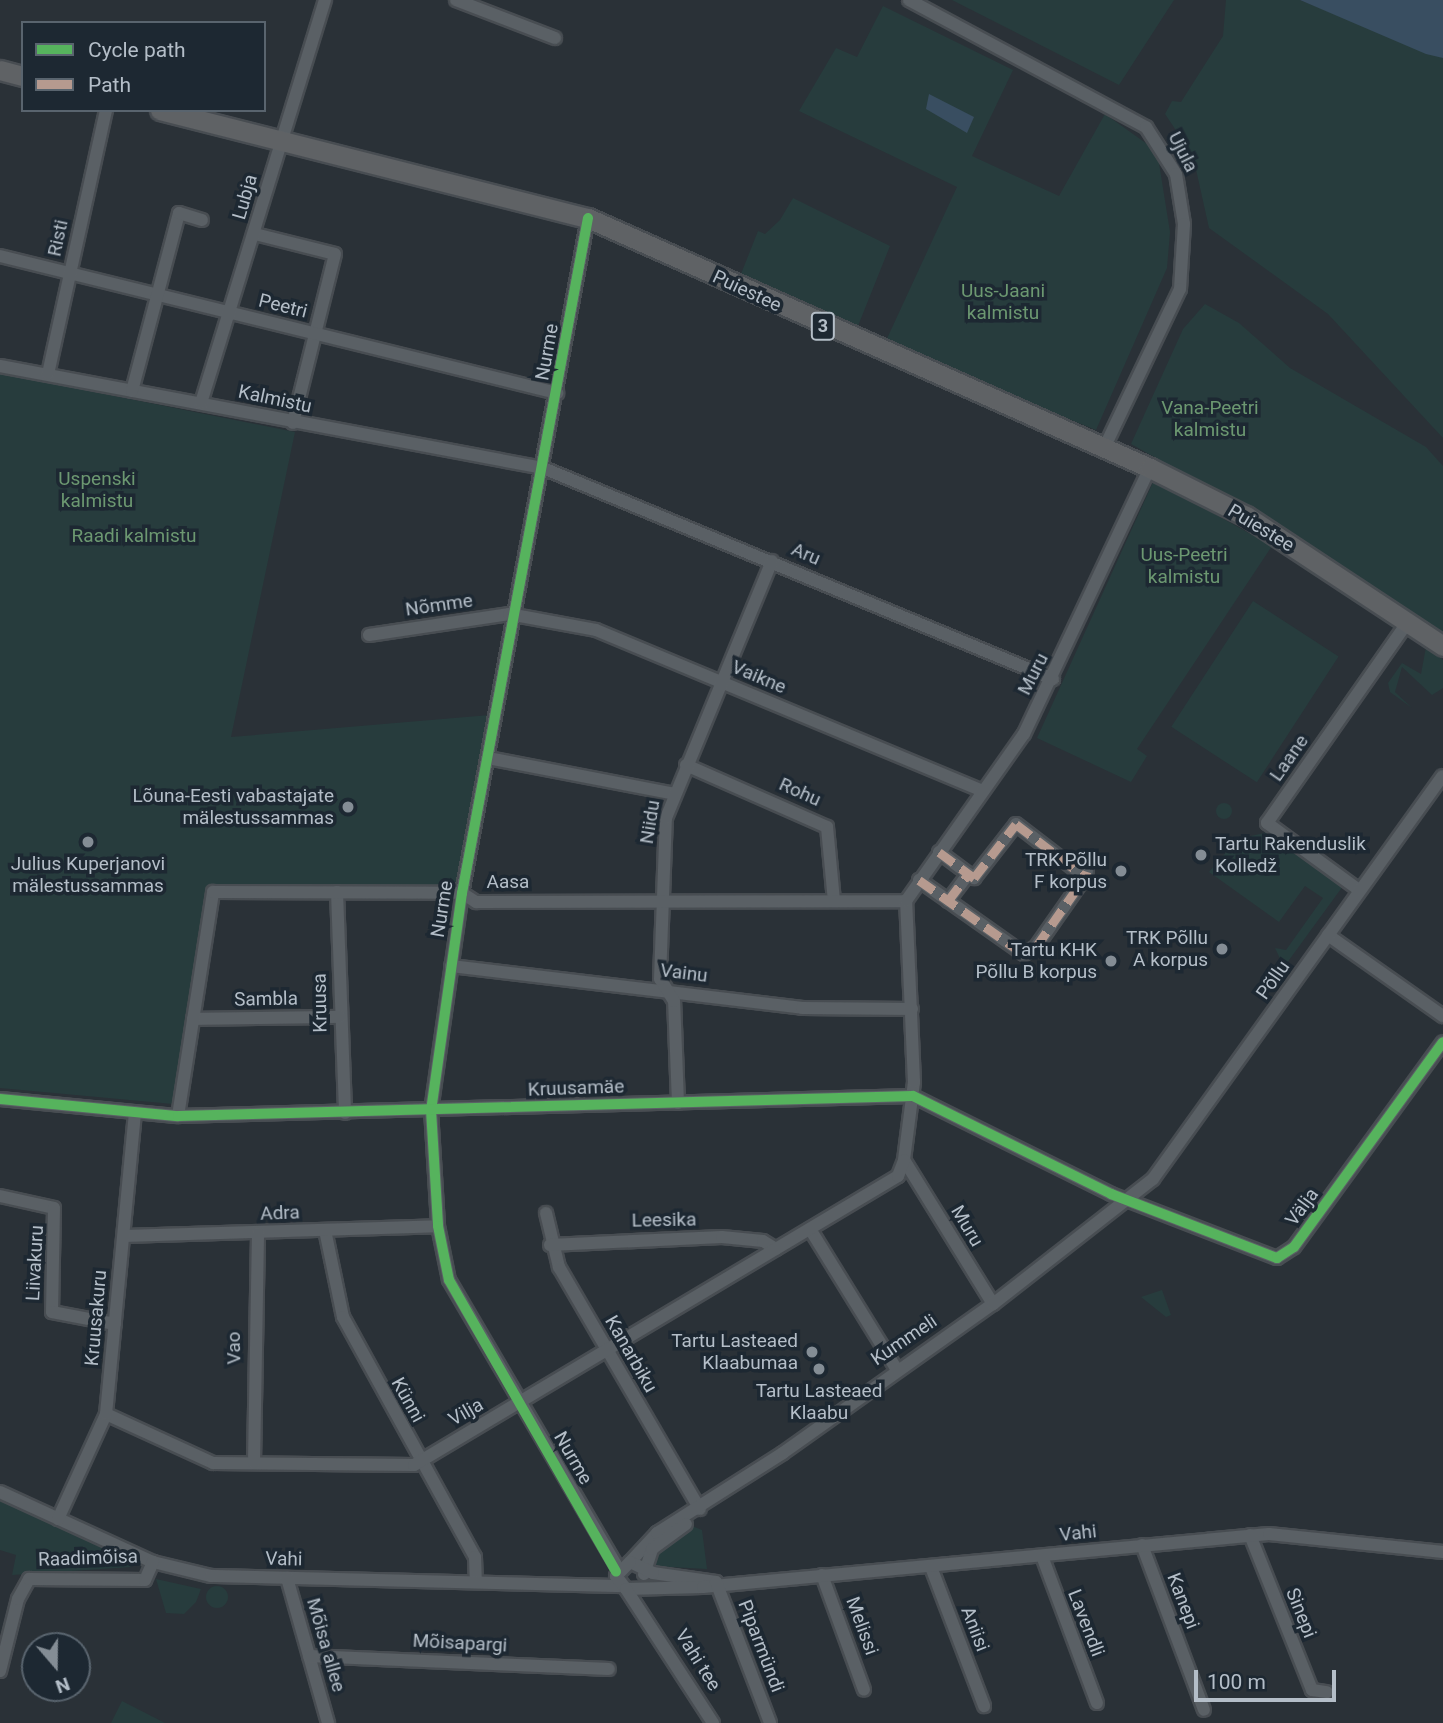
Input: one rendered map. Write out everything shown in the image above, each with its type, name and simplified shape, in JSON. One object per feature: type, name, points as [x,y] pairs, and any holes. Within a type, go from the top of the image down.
[{"type":"highway","points":[[0,70],[21,75]]},
{"type":"highway","name":"Puiestee","points":[[168,112],[588,218],[1150,468],[1246,516],[1443,646]]},
{"type":"street","name":"Lubja","points":[[201,403],[325,0]]},
{"type":"street","points":[[456,0],[555,38]]},
{"type":"street","name":"Ujula","points":[[909,0],[1146,127],[1176,174],[1184,224],[1180,289],[1104,448]]},
{"type":"street","name":"Risti","points":[[48,374],[106,112]]},
{"type":"street","points":[[132,391],[179,213],[202,220]]},
{"type":"street","name":"Nurme","points":[[588,218],[462,893],[430,1110],[438,1226],[449,1280],[617,1570],[623,1588]]},
{"type":"street","points":[[255,234],[335,254],[293,423]]},
{"type":"street","name":"Peetri","points":[[0,256],[557,393]]},
{"type":"street","name":"Kalmistu","points":[[0,366],[543,468]]},
{"type":"street","name":"Aru","points":[[543,468],[1053,678]]},
{"type":"street","name":"Muru","points":[[906,901],[983,791],[1053,678],[1150,468]]},
{"type":"street","name":"Niidu","points":[[678,1102],[674,1001],[660,979],[666,818],[772,561]]},
{"type":"street","name":"Nõmme","points":[[369,635],[516,615]]},
{"type":"street","name":"Vaikne","points":[[516,615],[596,630],[983,791]]},
{"type":"street","name":"Laane","points":[[1359,890],[1267,823],[1408,622]]},
{"type":"street","points":[[488,758],[675,794]]},
{"type":"street","name":"Rohu","points":[[686,765],[827,827],[834,901]]},
{"type":"street","name":"Põllu","points":[[1129,1201],[1153,1179],[1443,776]]},
{"type":"street","points":[[919,880],[1012,949],[1028,953],[1086,874],[1016,824],[974,878],[939,852]]},
{"type":"street","points":[[948,901],[968,874]]},
{"type":"street","name":"Aasa","points":[[178,1116],[213,892],[462,893],[476,902],[906,901]]},
{"type":"street","name":"Kruusa","points":[[337,892],[345,1113]]},
{"type":"street","points":[[904,1160],[911,1096],[912,1009],[906,901]]},
{"type":"street","points":[[1328,935],[1443,1016]]},
{"type":"street","name":"Vainu","points":[[451,966],[815,1009],[912,1009]]},
{"type":"street","name":"Sambla","points":[[194,1019],[340,1017]]},
{"type":"street","name":"Välja","points":[[1129,1201],[1268,1257],[1285,1255],[1443,1042]]},
{"type":"street","name":"Kruusamäe","points":[[0,1099],[178,1116],[911,1096],[1129,1201]]},
{"type":"street","name":"Kruusakuru","points":[[58,1519],[106,1414],[135,1112]]},
{"type":"street","name":"Muru","points":[[904,1160],[993,1304]]},
{"type":"street","name":"Vilja","points":[[106,1414],[213,1463],[389,1466],[421,1461],[608,1353],[898,1176],[904,1160]]},
{"type":"street","name":"Liivakuru","points":[[0,1196],[54,1208],[52,1312],[115,1324]]},
{"type":"street","name":"Kummeli","points":[[642,1569],[652,1549],[700,1508],[896,1368],[993,1304],[1129,1201]]},
{"type":"street","name":"Kanarbiku","points":[[546,1213],[550,1245],[608,1353],[700,1508]]},
{"type":"street","name":"Adra","points":[[124,1236],[438,1226]]},
{"type":"street","points":[[810,1229],[896,1368]]},
{"type":"street","name":"Künni","points":[[325,1230],[343,1317],[475,1557],[476,1581]]},
{"type":"street","name":"Vao","points":[[254,1463],[258,1233]]},
{"type":"street","name":"Leesika","points":[[550,1245],[722,1237],[763,1241],[776,1249]]},
{"type":"street","name":"Vahi","points":[[0,1492],[153,1562],[211,1576],[476,1581],[623,1588],[931,1566],[1250,1535],[1443,1552]]},
{"type":"street","name":"Kummeli","points":[[630,1562],[657,1533],[700,1508]]},
{"type":"street","name":"Sinepi","points":[[1250,1535],[1312,1690],[1327,1692]]},
{"type":"street","name":"Kanepi","points":[[1142,1545],[1204,1710]]},
{"type":"street","name":"Lavendli","points":[[1042,1556],[1097,1703]]},
{"type":"street","name":"Raadimõisa","points":[[0,1671],[4,1632],[29,1579],[145,1580],[153,1562]]},
{"type":"street","points":[[630,1562],[642,1569],[640,1585]]},
{"type":"street","name":"Vahi","points":[[584,1585],[630,1562]]},
{"type":"street","name":"Aniisi","points":[[931,1566],[984,1706]]},
{"type":"street","name":"Vahi","points":[[642,1569],[716,1582]]},
{"type":"street","name":"Melissi","points":[[822,1575],[864,1690]]},
{"type":"street","name":"Mõisa allee","points":[[287,1578],[328,1723]]},
{"type":"street","name":"Piparmündi","points":[[716,1582],[770,1723]]},
{"type":"street","name":"Vahi tee","points":[[640,1585],[648,1617]]},
{"type":"street","name":"Vahi tee","points":[[623,1588],[648,1617],[713,1723]]},
{"type":"street","name":"Mõisapargi","points":[[309,1656],[609,1669]]},
{"type":"green space","points":[[952,0],[1174,0],[1119,85]]},
{"type":"green space","points":[[1226,0],[1300,0],[1443,58],[1443,438],[1328,314],[1209,228],[1193,156],[1165,114],[1172,101],[1181,102],[1223,36]]},
{"type":"green space","name":"Uus-Jaani kalmistu","points":[[883,6],[1013,70],[972,156],[1059,196],[1105,114],[1147,144],[1159,163],[1170,232],[1167,268],[1096,430],[884,345],[957,187],[799,111],[836,48],[857,57]]},
{"type":"green space","points":[[793,198],[890,246],[856,331],[739,279],[758,231],[765,234],[780,220]]},
{"type":"green space","name":"Vana-Peetri kalmistu","points":[[1205,304],[1239,323],[1290,368],[1426,447],[1443,466],[1443,635],[1256,514],[1131,444],[1183,329]]},
{"type":"green space","name":"Raadi kalmistu","points":[[0,373],[295,432],[231,737],[490,715],[459,887],[207,888],[173,1104],[0,1088]]},
{"type":"green space","name":"Uus-Peetri kalmistu","points":[[1154,480],[1272,546],[1137,749],[1147,756],[1131,782],[1037,738]]},
{"type":"green space","points":[[1253,601],[1339,657],[1257,782],[1171,727]]},
{"type":"green space","points":[[1426,647],[1443,660],[1443,688],[1432,695],[1402,667],[1395,692],[1412,708],[1390,692],[1388,683],[1402,663],[1421,674]]},
{"type":"green space","points":[[1224,803],[1230,805],[1230,817],[1224,819],[1218,817],[1216,811],[1218,805]]},
{"type":"green space","points":[[1269,832],[1343,886],[1284,967],[1275,948],[1286,950],[1323,898],[1305,886],[1279,922],[1209,872],[1237,839]]},
{"type":"green space","points":[[1162,1290],[1171,1315],[1166,1317],[1141,1297]]},
{"type":"green space","points":[[0,1497],[124,1554],[131,1567],[12,1575],[16,1555],[0,1550]]},
{"type":"green space","points":[[692,1526],[702,1530],[707,1569],[652,1566],[652,1555]]},
{"type":"green space","points":[[156,1579],[201,1589],[196,1602],[184,1614],[166,1613]]},
{"type":"green space","points":[[217,1586],[225,1589],[228,1597],[225,1605],[217,1608],[209,1605],[206,1597],[209,1589]]},
{"type":"green space","points":[[122,1701],[165,1723],[111,1723]]},
{"type":"water","points":[[1300,0],[1443,0],[1443,58],[1426,54]]},
{"type":"water","points":[[929,94],[974,117],[967,133],[926,109]]},
{"type":"marked path","points":[[939,852],[974,878],[1016,824],[1085,877],[1087,871]]},
{"type":"marked path","points":[[948,901],[968,874]]},
{"type":"marked path","points":[[919,880],[1024,954],[1036,947],[1085,877]]},
{"type":"cycle path","points":[[588,218],[462,893],[431,1110],[438,1226],[449,1280],[616,1572]]},
{"type":"cycle path","points":[[0,1099],[178,1116],[913,1096],[1111,1194],[1277,1258],[1294,1247],[1443,1042]]},
{"type":"place","name":"Lõuna-Eesti vabastajate mälestussammas","points":[[348,807]]},
{"type":"place","name":"Julius Kuperjanovi mälestussammas","points":[[88,842]]},
{"type":"place","name":"Tartu Rakenduslik Kolledž","points":[[1201,855]]},
{"type":"place","name":"TRK Põllu F korpus","points":[[1121,871]]},
{"type":"place","name":"TRK Põllu A korpus","points":[[1222,949]]},
{"type":"place","name":"Tartu KHK Põllu B korpus","points":[[1111,961]]},
{"type":"place","name":"Tartu Lasteaed Klaabumaa","points":[[812,1352]]},
{"type":"place","name":"Tartu Lasteaed Klaabu","points":[[819,1369]]},
{"type":"park label","name":"Uspenski kalmistu","points":[[97,490]]}]
